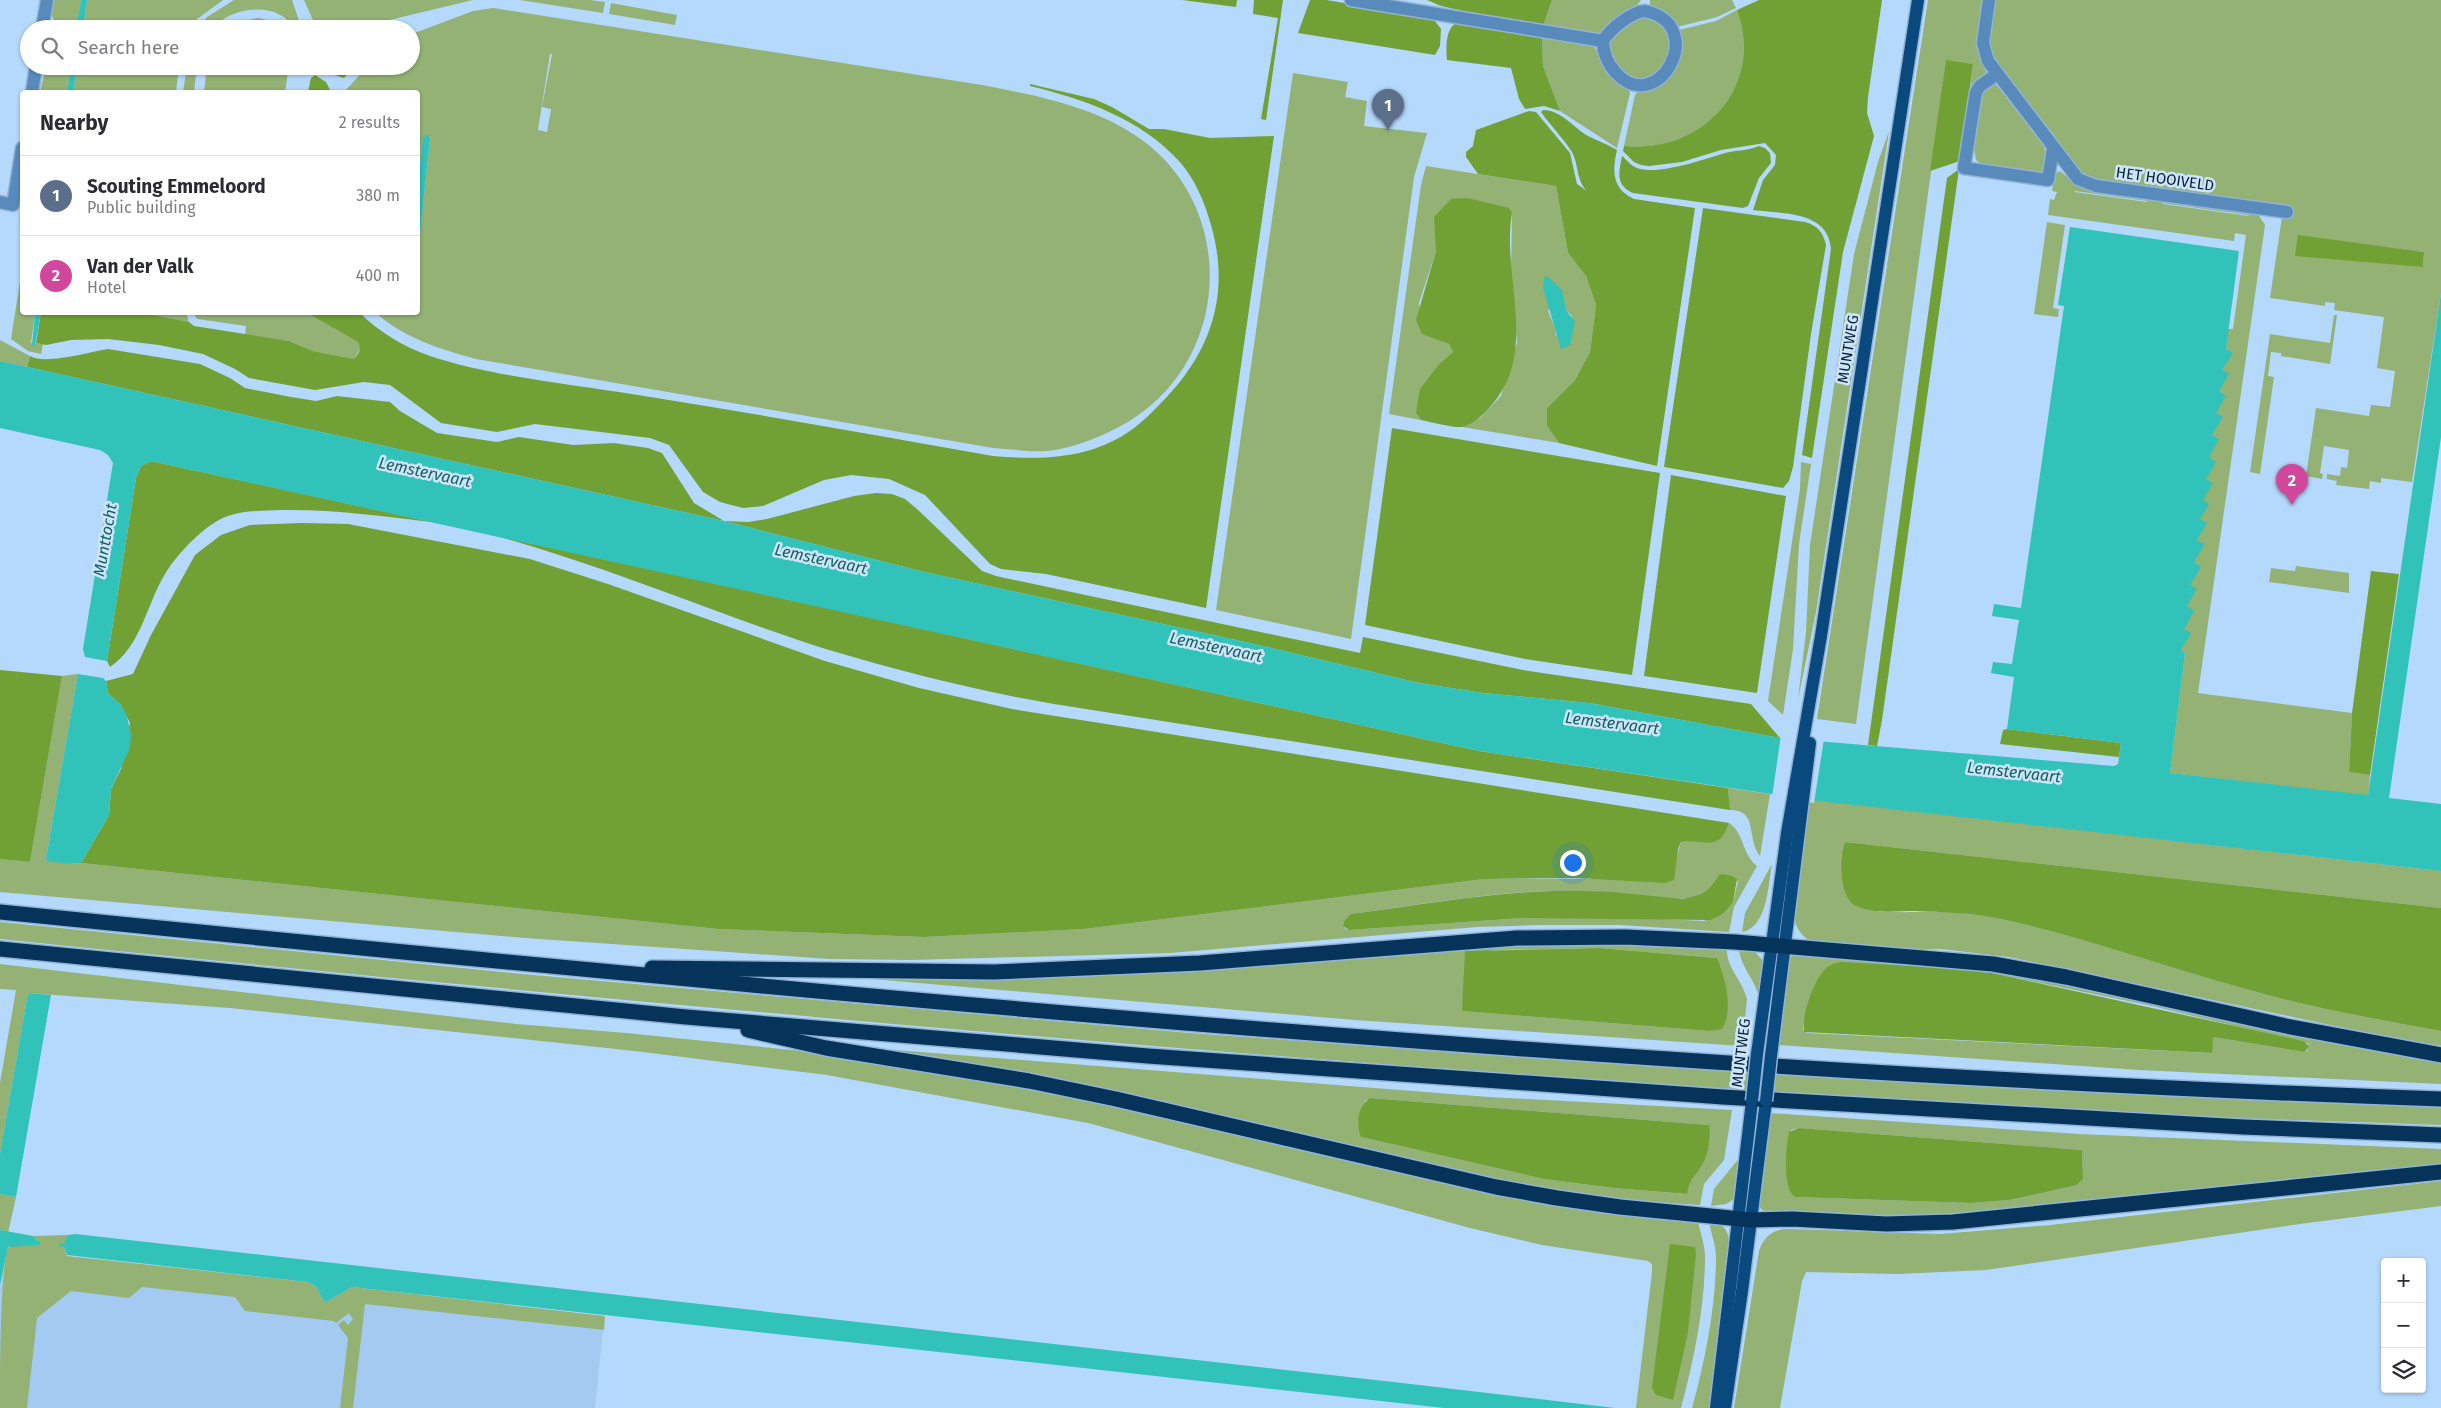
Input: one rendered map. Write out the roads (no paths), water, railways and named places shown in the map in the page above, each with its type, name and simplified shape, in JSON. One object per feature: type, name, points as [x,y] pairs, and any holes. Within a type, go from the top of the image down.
[{"type":"highway","points":[[0,912],[899,1000],[1526,1048],[2188,1089],[2441,1099]]},
{"type":"highway","points":[[548,967],[994,972],[1149,966],[1481,940],[1549,937],[1625,937],[1778,945],[1942,958],[2029,970],[2286,1026],[2441,1056]]},
{"type":"highway","points":[[0,949],[686,1016],[1148,1056],[1714,1097],[2233,1127],[2441,1135]]},
{"type":"highway","points":[[686,1016],[826,1048],[1020,1080],[1116,1099],[1496,1186],[1589,1203],[1745,1219],[1792,1219],[1886,1224],[1953,1222],[2441,1172]]},
{"type":"main road","name":"MUNTWEG","points":[[1716,1408],[1745,1219],[1761,1139],[1774,1025],[1778,945],[1806,710],[1810,704],[1918,0]]},
{"type":"main road","name":"MUNTWEG","points":[[1725,1408],[1745,1219],[1748,1138],[1761,1024],[1778,945]]},
{"type":"street","points":[[44,20],[47,0]]},
{"type":"street","points":[[1350,0],[1603,41]]},
{"type":"street","name":"HET HOOIVELD","points":[[1989,0],[1984,50],[1997,74],[2075,177],[2089,184],[2288,212]]},
{"type":"street","points":[[1648,12],[1660,17],[1669,26],[1676,44],[1676,58],[1661,78],[1650,83],[1635,84],[1627,82],[1614,70],[1606,56],[1603,41],[1609,33],[1633,14],[1648,12]]},
{"type":"street","points":[[1997,74],[1980,86],[1976,92],[1964,168],[2048,180],[2053,148]]},
{"type":"street","points":[[32,90],[35,75]]},
{"type":"street","points":[[0,202],[13,205],[20,161]]},
{"type":"water","points":[[81,0],[87,0],[84,20],[78,20]]},
{"type":"water","points":[[70,75],[76,75],[73,90],[67,90]]},
{"type":"water","points":[[429,135],[430,139],[420,234],[420,166],[423,138]]},
{"type":"water","points":[[2070,227],[2239,251],[2226,349],[2233,353],[2222,370],[2229,374],[2219,391],[2226,396],[2216,413],[2223,417],[2212,435],[2219,439],[2209,457],[2216,462],[2206,479],[2213,483],[2203,500],[2209,504],[2200,519],[2207,523],[2197,540],[2204,545],[2194,562],[2201,567],[2190,585],[2197,589],[2187,606],[2194,611],[2184,629],[2191,633],[2181,650],[2185,653],[2170,773],[2368,795],[2441,293],[2441,437],[2389,798],[2441,804],[2441,871],[1819,801],[1479,751],[151,461],[141,466],[136,478],[107,661],[85,657],[83,649],[113,463],[108,455],[100,450],[0,428],[0,361],[724,521],[924,572],[1250,643],[1419,683],[1483,693],[1589,703],[1780,738],[2114,766],[2118,764],[2121,743],[2007,729],[2014,677],[1991,673],[1993,662],[2012,664],[2019,620],[1992,616],[1994,604],[2021,608],[2064,306],[2058,305]]},
{"type":"water","points":[[1547,276],[1562,290],[1566,310],[1575,322],[1570,345],[1561,349],[1543,288],[1544,278]]},
{"type":"water","points":[[35,315],[41,315],[35,345],[32,345]]},
{"type":"water","points":[[78,674],[103,678],[106,681],[108,693],[121,705],[126,713],[131,734],[130,748],[111,789],[109,815],[81,863],[70,864],[48,861],[46,859]]},
{"type":"water","points":[[28,993],[51,995],[16,1197],[0,1194],[0,1154]]},
{"type":"water","points":[[0,1230],[33,1236],[36,1240],[40,1241],[40,1245],[8,1247],[0,1285]]},
{"type":"water","points":[[75,1234],[1615,1408],[1444,1408],[352,1287],[326,1302],[321,1297],[317,1287],[308,1282],[67,1255],[64,1247],[59,1246],[59,1244],[64,1244],[68,1235]]},
{"type":"place","name":"Scouting Emmeloord","points":[[1388,130]]},
{"type":"place","name":"Van der Valk","points":[[2292,505]]},
{"type":"water label","name":"Lemstervaart","points":[[425,472]]},
{"type":"water label","name":"Munttocht","points":[[105,540]]},
{"type":"water label","name":"Lemstervaart","points":[[821,559]]},
{"type":"water label","name":"Lemstervaart","points":[[1216,647]]},
{"type":"water label","name":"Lemstervaart","points":[[1612,723]]},
{"type":"water label","name":"Lemstervaart","points":[[2014,772]]}]
